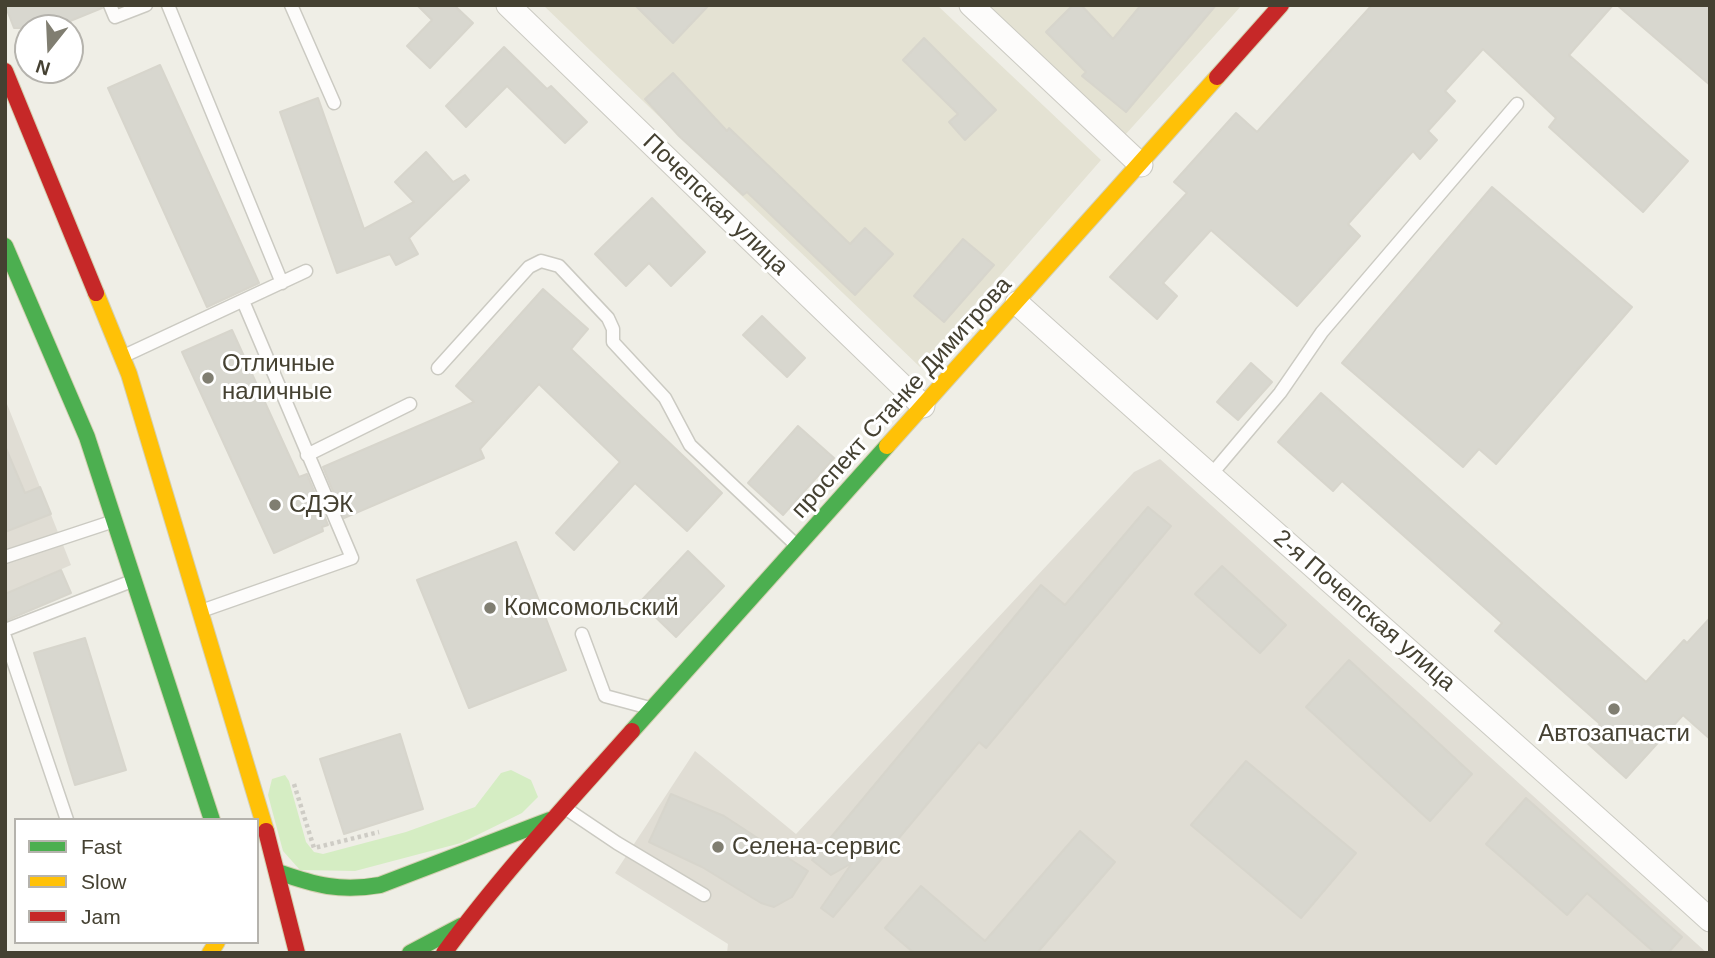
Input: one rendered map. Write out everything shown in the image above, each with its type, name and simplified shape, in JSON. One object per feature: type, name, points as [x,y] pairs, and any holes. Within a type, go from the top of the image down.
[{"type":"main road","name":"проспект Станке Димитрова","points":[[444,953],[465,923],[559,813],[1141,165],[1281,5]]},
{"type":"main road","points":[[5,71],[129,374],[278,872],[297,953]]},
{"type":"main road","points":[[5,246],[87,437],[211,818]]},
{"type":"main road","name":"проспект Станке Димитрова","points":[[278,872],[334,890],[361,889],[380,885],[559,813]]},
{"type":"main road","points":[[410,953],[465,923]]},
{"type":"street","name":"Почепская улица","points":[[508,5],[923,405]]},
{"type":"street","points":[[971,5],[1141,165]]},
{"type":"street","name":"2-я Почепская улица","points":[[1017,303],[1529,756],[1710,920]]},
{"type":"lane","points":[[110,5],[115,17],[146,5]]},
{"type":"lane","points":[[168,5],[282,283]]},
{"type":"lane","points":[[291,5],[334,103]]},
{"type":"lane","points":[[1210,476],[1280,393],[1322,332],[1517,104]]},
{"type":"lane","points":[[439,368],[529,267],[541,261],[559,266],[608,317],[613,329],[613,342],[665,398],[690,445],[798,547]]},
{"type":"lane","points":[[122,356],[306,271]]},
{"type":"lane","points":[[200,611],[352,558],[243,301]]},
{"type":"lane","points":[[307,454],[410,404]]},
{"type":"lane","points":[[5,557],[114,520]]},
{"type":"lane","points":[[5,630],[134,580]]},
{"type":"lane","points":[[583,634],[605,696],[653,709]]},
{"type":"lane","points":[[5,637],[66,818]]},
{"type":"lane","points":[[559,813],[617,843],[704,895]]},
{"type":"path","points":[[294,784],[314,848],[379,832]]},
{"type":"shaded area","points":[[543,5],[937,5],[1101,160],[920,367]]},
{"type":"shaded area","points":[[988,5],[1242,5],[1125,135]]},
{"type":"shaded area","points":[[5,399],[71,565],[5,594]]},
{"type":"shaded area","points":[[1160,459],[1707,953],[727,953],[728,944],[615,873],[695,751],[796,834],[1134,472]]},
{"type":"green space","points":[[511,770],[531,780],[538,797],[522,813],[461,843],[355,871],[300,870],[283,851],[268,795],[272,779],[285,775],[306,842],[314,852],[323,854],[406,832],[475,807],[501,773]]},
{"type":"building","points":[[5,5],[101,5],[102,8],[84,15],[14,14],[14,28]]},
{"type":"building","points":[[417,5],[454,5],[473,23],[430,68],[407,46],[432,20]]},
{"type":"building","points":[[635,5],[709,5],[673,43]]},
{"type":"building","points":[[1073,5],[1081,5],[1113,39],[1141,5],[1216,5],[1126,112],[1082,76],[1086,72],[1046,32]]},
{"type":"building","points":[[1372,5],[1613,5],[1569,55],[1688,161],[1643,212],[1549,127],[1556,118],[1483,49],[1445,91],[1455,101],[1428,131],[1437,140],[1420,159],[1413,151],[1348,224],[1360,236],[1297,306],[1211,230],[1163,283],[1177,296],[1157,319],[1110,277],[1187,193],[1174,182],[1236,113],[1257,132]]},
{"type":"building","points":[[1617,5],[1710,5],[1710,85]]},
{"type":"building","points":[[924,38],[996,110],[965,140],[949,122],[958,114],[903,60]]},
{"type":"building","points":[[504,47],[547,89],[551,86],[587,122],[565,143],[507,86],[466,127],[446,106]]},
{"type":"building","points":[[160,65],[259,283],[207,307],[108,88]]},
{"type":"building","points":[[673,73],[727,131],[729,128],[850,244],[865,228],[893,254],[855,295],[747,192],[743,195],[679,136],[645,99]]},
{"type":"building","points":[[318,98],[364,229],[414,202],[395,182],[426,152],[453,182],[465,175],[469,180],[409,238],[418,254],[396,265],[390,254],[337,273],[280,112]]},
{"type":"building","points":[[1492,187],[1632,307],[1496,464],[1479,449],[1463,467],[1342,363]]},
{"type":"building","points":[[652,198],[705,252],[671,286],[649,263],[626,286],[595,254]]},
{"type":"building","points":[[963,239],[994,265],[944,322],[914,296]]},
{"type":"building","points":[[543,289],[588,329],[571,349],[722,493],[687,531],[635,483],[574,550],[556,533],[620,462],[539,384],[480,449],[484,458],[344,518],[323,467],[474,402],[456,386]]},
{"type":"building","points":[[762,316],[805,358],[787,377],[743,335]]},
{"type":"building","points":[[232,330],[299,477],[307,474],[328,525],[322,527],[323,531],[274,553],[182,352]]},
{"type":"building","points":[[1251,363],[1272,382],[1238,420],[1217,402]]},
{"type":"building","points":[[1321,393],[1646,682],[1684,640],[1687,643],[1710,618],[1710,739],[1683,715],[1626,778],[1585,741],[1600,724],[1495,631],[1502,623],[1342,481],[1333,491],[1278,442]]},
{"type":"building","points":[[798,426],[834,458],[783,515],[748,483]]},
{"type":"building","points":[[5,446],[25,493],[40,487],[51,514],[5,532]]},
{"type":"building","points":[[1148,507],[1171,526],[986,748],[979,742],[833,917],[821,908],[852,863],[831,875],[812,860],[1041,585],[1065,605]]},
{"type":"building","points":[[516,542],[566,670],[469,708],[417,580]]},
{"type":"building","points":[[688,551],[724,586],[676,637],[640,602]]},
{"type":"building","points":[[1222,566],[1286,625],[1260,653],[1195,594]]},
{"type":"building","points":[[61,570],[71,593],[5,621],[5,594]]},
{"type":"building","points":[[85,638],[126,770],[75,785],[34,653]]},
{"type":"building","points":[[1349,660],[1472,774],[1430,821],[1306,707]]},
{"type":"building","points":[[400,734],[423,809],[344,834],[320,759]]},
{"type":"building","points":[[1246,761],[1356,853],[1301,918],[1191,825]]},
{"type":"building","points":[[671,794],[724,816],[808,871],[792,897],[774,907],[761,903],[702,867],[649,842]]},
{"type":"building","points":[[1526,798],[1682,937],[1668,953],[1655,953],[1587,893],[1567,915],[1486,844]]},
{"type":"building","points":[[1080,831],[1115,862],[1037,953],[914,953],[885,928],[921,886],[985,941]]},
{"type":"traffic: fast","points":[[5,246],[87,437],[211,818]]},
{"type":"traffic: fast","points":[[632,731],[887,446]]},
{"type":"traffic: fast","points":[[278,872],[328,886],[352,888],[380,885],[550,820]]},
{"type":"traffic: fast","points":[[410,953],[461,926]]},
{"type":"traffic: slow","points":[[887,446],[1217,77]]},
{"type":"traffic: slow","points":[[96,293],[129,374],[266,831]]},
{"type":"traffic: slow","points":[[210,953],[216,944]]},
{"type":"traffic: jam","points":[[1217,77],[1281,5]]},
{"type":"traffic: jam","points":[[5,71],[96,293]]},
{"type":"traffic: jam","points":[[444,953],[512,867],[632,731]]},
{"type":"traffic: jam","points":[[266,831],[297,953]]},
{"type":"place","name":"Отличные наличные","points":[[208,378]]},
{"type":"place","name":"СДЭК","points":[[275,505]]},
{"type":"place","name":"Комсомольский","points":[[490,608]]},
{"type":"place","name":"Автозапчасти","points":[[1614,709]]},
{"type":"place","name":"Селена-сервис","points":[[718,847]]}]
